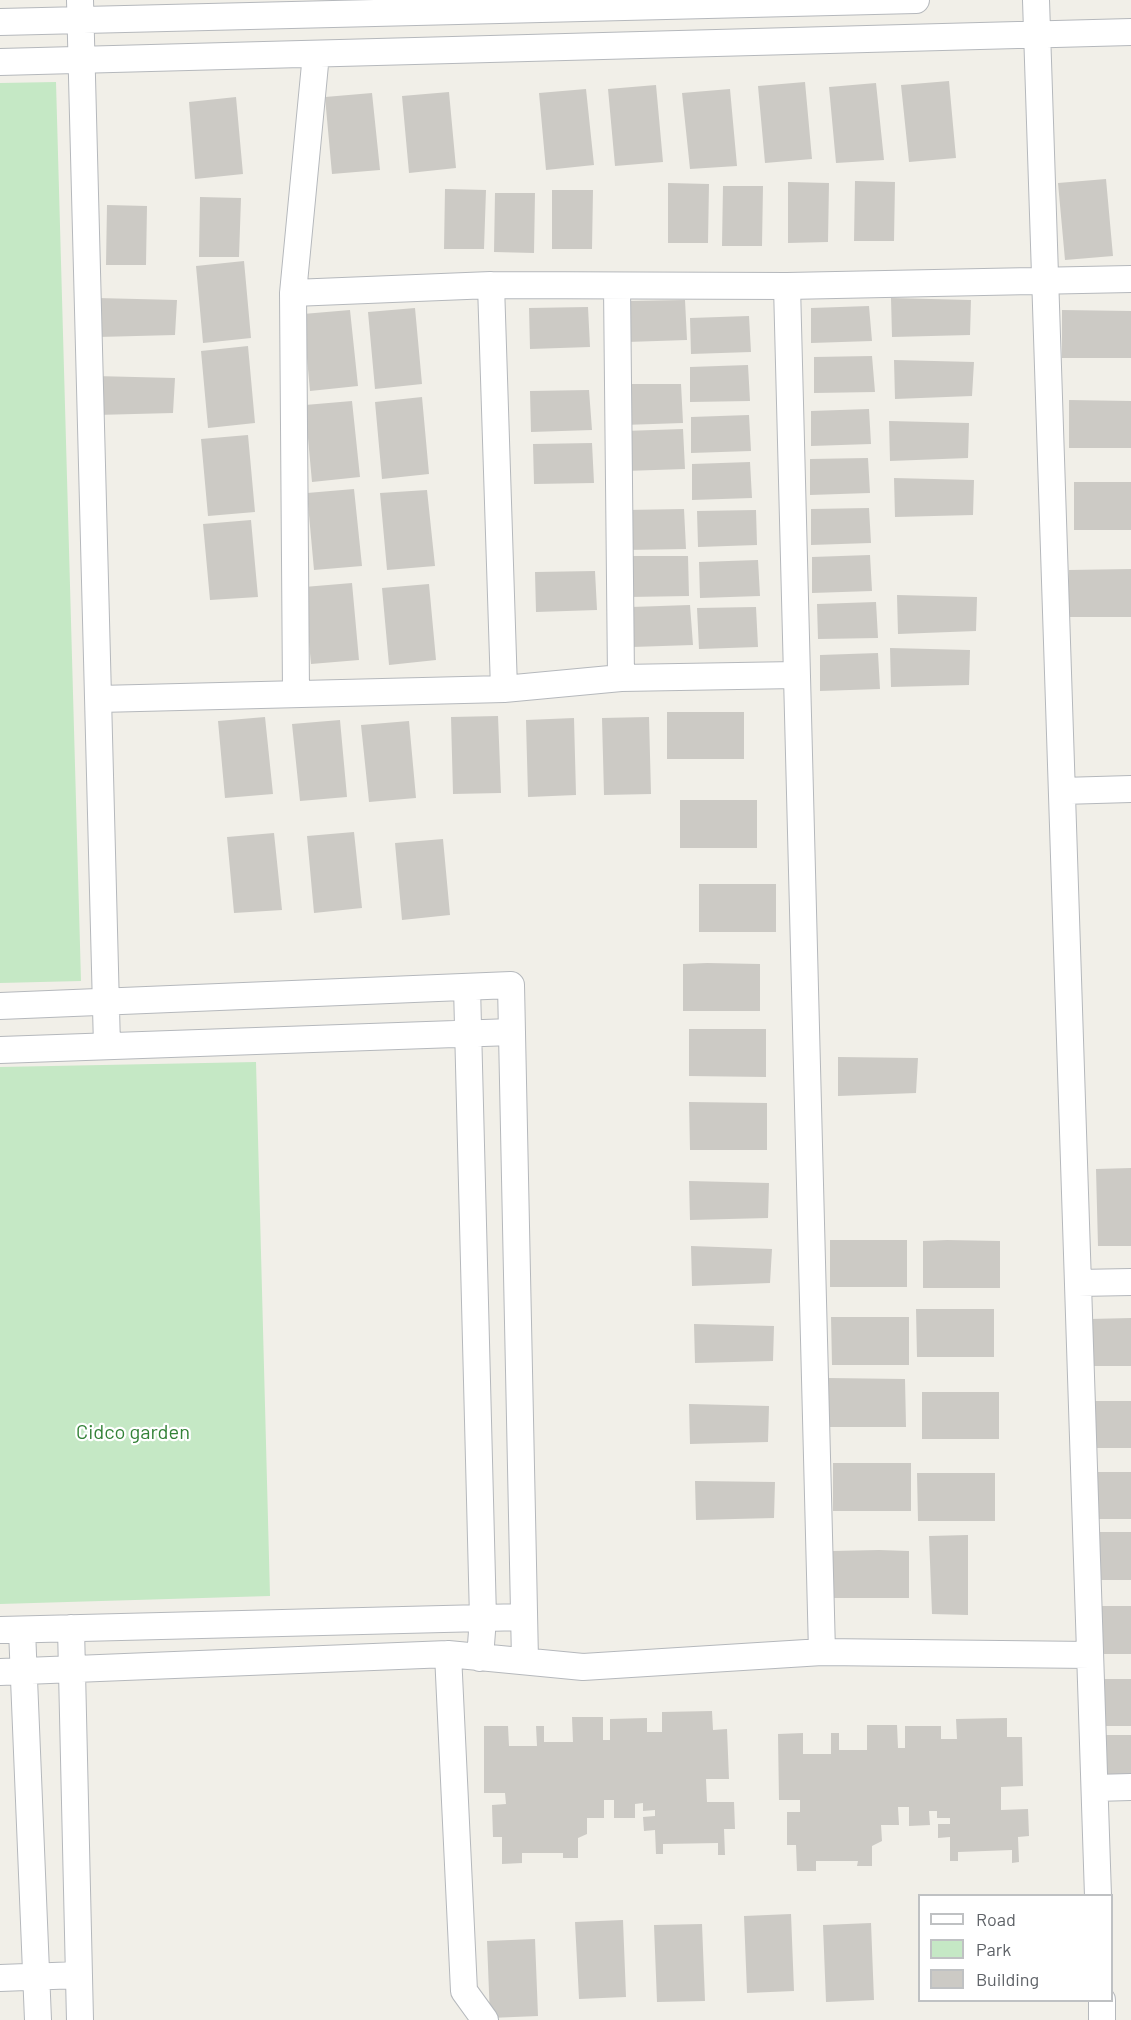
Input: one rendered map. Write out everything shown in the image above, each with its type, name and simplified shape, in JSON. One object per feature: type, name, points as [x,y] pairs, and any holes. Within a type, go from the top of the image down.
[{"type":"street","points":[[0,22],[80,10],[916,0]]},
{"type":"street","points":[[1036,0],[1098,1894]]},
{"type":"street","points":[[80,10],[107,1046]]},
{"type":"street","points":[[0,62],[1131,32]]},
{"type":"street","points":[[296,693],[293,293],[316,54]]},
{"type":"street","points":[[293,293],[491,285],[787,286],[1131,279]]},
{"type":"street","points":[[491,285],[504,689]]},
{"type":"street","points":[[616,286],[621,678]]},
{"type":"street","points":[[787,286],[822,1652]]},
{"type":"street","points":[[99,699],[504,689],[621,678],[796,675]]},
{"type":"street","points":[[1062,791],[1131,789]]},
{"type":"street","points":[[0,1005],[511,985],[525,1660]]},
{"type":"street","points":[[467,987],[483,1618],[480,1658]]},
{"type":"street","points":[[0,1050],[512,1032]]},
{"type":"street","points":[[1078,1283],[1131,1282]]},
{"type":"street","points":[[38,2020],[12,1672],[11,1630],[524,1617]]},
{"type":"street","points":[[71,1628],[80,2020]]},
{"type":"street","points":[[12,1672],[448,1654],[583,1667],[822,1652],[1090,1655]]},
{"type":"street","points":[[448,1654],[464,1991],[485,2020]]},
{"type":"street","points":[[1095,1788],[1131,1787]]},
{"type":"street","points":[[0,1978],[79,1975]]},
{"type":"street","points":[[1102,2002],[1102,2020]]},
{"type":"green space","points":[[56,82],[81,981],[0,983],[0,83]]},
{"type":"green space","name":"Cidco garden","points":[[256,1062],[270,1596],[0,1604],[0,1067]]},
{"type":"building","points":[[949,81],[956,158],[909,162],[901,85]]},
{"type":"building","points":[[805,82],[812,159],[765,163],[758,86]]},
{"type":"building","points":[[876,83],[884,160],[836,163],[829,87]]},
{"type":"building","points":[[656,85],[663,162],[615,166],[608,89]]},
{"type":"building","points":[[586,89],[594,165],[546,170],[539,93]]},
{"type":"building","points":[[730,89],[737,166],[690,169],[682,93]]},
{"type":"building","points":[[449,92],[456,168],[409,173],[402,96]]},
{"type":"building","points":[[372,93],[380,170],[332,174],[325,97]]},
{"type":"building","points":[[236,97],[243,174],[195,179],[189,102]]},
{"type":"building","points":[[1106,179],[1113,256],[1065,260],[1058,183]]},
{"type":"building","points":[[855,181],[895,182],[894,241],[854,241]]},
{"type":"building","points":[[788,182],[829,183],[828,242],[788,243]]},
{"type":"building","points":[[668,183],[709,184],[708,243],[668,243]]},
{"type":"building","points":[[723,186],[763,186],[762,246],[722,246]]},
{"type":"building","points":[[445,189],[486,190],[484,249],[444,249]]},
{"type":"building","points":[[552,190],[593,190],[592,249],[552,249]]},
{"type":"building","points":[[495,193],[535,193],[534,253],[494,252]]},
{"type":"building","points":[[200,197],[241,198],[239,257],[199,257]]},
{"type":"building","points":[[107,205],[147,206],[146,265],[106,265]]},
{"type":"building","points":[[244,261],[251,338],[203,343],[196,266]]},
{"type":"building","points":[[97,298],[177,300],[175,335],[98,337]]},
{"type":"building","points":[[891,298],[971,300],[970,335],[892,337]]},
{"type":"building","points":[[685,300],[687,340],[627,342],[626,301]]},
{"type":"building","points":[[869,306],[872,341],[811,343],[811,308]]},
{"type":"building","points":[[588,307],[590,347],[530,349],[529,308]]},
{"type":"building","points":[[415,308],[422,384],[375,389],[368,312]]},
{"type":"building","points":[[350,310],[358,386],[310,391],[303,314]]},
{"type":"building","points":[[1062,310],[1131,311],[1131,358],[1062,358]]},
{"type":"building","points":[[749,316],[751,352],[691,354],[690,318]]},
{"type":"building","points":[[248,346],[255,423],[208,428],[201,351]]},
{"type":"building","points":[[872,356],[875,392],[814,393],[814,357]]},
{"type":"building","points":[[894,360],[974,362],[972,396],[895,399]]},
{"type":"building","points":[[748,365],[750,401],[690,402],[690,367]]},
{"type":"building","points":[[95,376],[175,378],[173,413],[96,415]]},
{"type":"building","points":[[629,384],[681,384],[683,423],[623,425]]},
{"type":"building","points":[[589,390],[592,430],[531,432],[530,391]]},
{"type":"building","points":[[422,397],[429,474],[382,479],[375,402]]},
{"type":"building","points":[[1069,400],[1131,401],[1131,448],[1069,448]]},
{"type":"building","points":[[352,401],[360,477],[312,482],[305,405]]},
{"type":"building","points":[[869,409],[871,444],[811,446],[811,411]]},
{"type":"building","points":[[749,415],[751,451],[691,453],[691,417]]},
{"type":"building","points":[[889,421],[969,423],[968,458],[890,461]]},
{"type":"building","points":[[683,429],[685,469],[625,471],[624,431]]},
{"type":"building","points":[[248,435],[255,512],[208,516],[201,439]]},
{"type":"building","points":[[592,443],[594,483],[534,484],[533,444]]},
{"type":"building","points":[[868,458],[870,493],[810,495],[810,459]]},
{"type":"building","points":[[750,462],[752,498],[692,500],[692,464]]},
{"type":"building","points":[[894,478],[974,480],[973,515],[895,517]]},
{"type":"building","points":[[1074,482],[1131,482],[1131,530],[1074,530]]},
{"type":"building","points":[[354,489],[362,566],[314,570],[307,493]]},
{"type":"building","points":[[427,490],[435,566],[387,570],[380,493]]},
{"type":"building","points":[[869,508],[871,543],[811,545],[811,509]]},
{"type":"building","points":[[684,509],[686,549],[626,550],[625,510]]},
{"type":"building","points":[[756,510],[757,545],[698,547],[697,511]]},
{"type":"building","points":[[251,520],[258,597],[210,600],[203,524]]},
{"type":"building","points":[[870,555],[872,591],[812,593],[812,557]]},
{"type":"building","points":[[628,556],[688,556],[689,596],[629,597]]},
{"type":"building","points":[[758,560],[760,596],[700,598],[699,562]]},
{"type":"building","points":[[1131,569],[1131,617],[1069,617],[1069,570]]},
{"type":"building","points":[[595,571],[597,610],[536,612],[535,572]]},
{"type":"building","points":[[352,583],[359,660],[311,664],[304,587]]},
{"type":"building","points":[[429,584],[436,660],[389,665],[382,588]]},
{"type":"building","points":[[897,595],[977,597],[976,631],[898,634]]},
{"type":"building","points":[[876,602],[878,638],[818,639],[817,604]]},
{"type":"building","points":[[690,605],[693,645],[632,647],[631,607]]},
{"type":"building","points":[[756,607],[758,647],[699,649],[697,608]]},
{"type":"building","points":[[890,648],[970,650],[969,685],[891,687]]},
{"type":"building","points":[[878,653],[880,689],[820,691],[820,655]]},
{"type":"building","points":[[667,712],[744,712],[744,759],[667,759]]},
{"type":"building","points":[[498,716],[501,793],[453,794],[451,717]]},
{"type":"building","points":[[265,717],[273,794],[225,798],[218,721]]},
{"type":"building","points":[[649,717],[651,794],[604,795],[602,718]]},
{"type":"building","points":[[574,718],[576,795],[528,797],[526,720]]},
{"type":"building","points":[[340,720],[347,797],[300,801],[292,724]]},
{"type":"building","points":[[409,721],[416,798],[369,802],[361,725]]},
{"type":"building","points":[[680,800],[757,800],[757,848],[680,848]]},
{"type":"building","points":[[354,832],[362,908],[314,913],[307,836]]},
{"type":"building","points":[[274,833],[282,910],[234,913],[227,837]]},
{"type":"building","points":[[443,839],[450,915],[402,920],[395,843]]},
{"type":"building","points":[[699,884],[776,884],[776,932],[699,932]]},
{"type":"building","points":[[683,964],[760,964],[760,1011],[683,1011]]},
{"type":"building","points":[[689,1029],[766,1029],[766,1077],[689,1076]]},
{"type":"building","points":[[838,1057],[918,1058],[916,1093],[838,1096]]},
{"type":"building","points":[[689,1102],[767,1103],[767,1150],[690,1150]]},
{"type":"building","points":[[1131,1168],[1131,1246],[1098,1246],[1096,1169]]},
{"type":"building","points":[[689,1181],[769,1183],[768,1218],[690,1220]]},
{"type":"building","points":[[830,1240],[907,1240],[907,1287],[830,1287]]},
{"type":"building","points":[[923,1241],[1000,1241],[1000,1288],[923,1288]]},
{"type":"building","points":[[691,1246],[772,1249],[770,1283],[692,1286]]},
{"type":"building","points":[[916,1309],[994,1309],[994,1357],[917,1357]]},
{"type":"building","points":[[831,1317],[909,1317],[909,1365],[832,1365]]},
{"type":"building","points":[[1131,1318],[1131,1366],[1089,1366],[1089,1319]]},
{"type":"building","points":[[694,1324],[774,1326],[773,1361],[695,1363]]},
{"type":"building","points":[[828,1378],[905,1379],[906,1427],[828,1427]]},
{"type":"building","points":[[922,1392],[999,1392],[999,1439],[922,1439]]},
{"type":"building","points":[[1090,1401],[1131,1401],[1131,1448],[1091,1448]]},
{"type":"building","points":[[689,1404],[769,1406],[768,1442],[690,1444]]},
{"type":"building","points":[[833,1463],[911,1463],[911,1511],[833,1511]]},
{"type":"building","points":[[1094,1472],[1131,1472],[1131,1519],[1094,1519]]},
{"type":"building","points":[[917,1473],[995,1473],[995,1521],[918,1521]]},
{"type":"building","points":[[695,1481],[775,1482],[774,1518],[696,1520]]},
{"type":"building","points":[[1096,1532],[1131,1532],[1131,1580],[1096,1580]]},
{"type":"building","points":[[968,1535],[968,1615],[932,1614],[929,1536]]},
{"type":"building","points":[[832,1551],[909,1551],[909,1598],[832,1598]]},
{"type":"building","points":[[1096,1606],[1131,1606],[1131,1654],[1096,1654]]},
{"type":"building","points":[[1100,1679],[1131,1679],[1131,1726],[1101,1726]]},
{"type":"building","points":[[712,1711],[713,1730],[727,1729],[729,1779],[706,1779],[707,1802],[734,1802],[735,1829],[724,1829],[725,1855],[718,1855],[718,1843],[663,1844],[663,1854],[656,1854],[655,1830],[644,1831],[643,1817],[655,1816],[655,1810],[643,1811],[643,1803],[635,1804],[635,1818],[614,1818],[614,1800],[604,1800],[604,1818],[587,1818],[587,1834],[578,1838],[578,1858],[563,1858],[563,1853],[522,1853],[522,1863],[502,1864],[502,1837],[493,1837],[492,1805],[506,1804],[505,1793],[484,1793],[484,1726],[508,1726],[509,1746],[537,1746],[536,1726],[544,1726],[544,1742],[573,1742],[572,1717],[603,1717],[603,1740],[610,1740],[610,1719],[647,1718],[647,1732],[662,1732],[662,1712]]},
{"type":"building","points":[[1007,1718],[1007,1737],[1022,1737],[1023,1786],[1001,1787],[1001,1810],[1028,1809],[1029,1836],[1018,1837],[1019,1862],[1012,1863],[1012,1850],[958,1852],[958,1861],[950,1861],[950,1837],[938,1838],[938,1824],[950,1824],[950,1818],[937,1818],[937,1811],[929,1811],[930,1825],[909,1826],[909,1807],[898,1807],[899,1825],[881,1825],[882,1841],[872,1846],[872,1866],[857,1866],[858,1861],[816,1861],[816,1871],[797,1871],[796,1845],[787,1845],[787,1812],[800,1812],[800,1800],[779,1800],[778,1734],[803,1733],[803,1754],[831,1754],[831,1733],[839,1733],[839,1750],[867,1750],[867,1725],[897,1725],[898,1748],[905,1748],[905,1726],[941,1726],[941,1739],[957,1739],[956,1719]]},
{"type":"building","points":[[1099,1735],[1131,1735],[1131,1782],[1099,1782]]},
{"type":"building","points":[[791,1914],[794,1991],[747,1993],[744,1916]]},
{"type":"building","points":[[623,1920],[626,1997],[579,1999],[575,1922]]},
{"type":"building","points":[[871,1923],[874,2000],[826,2002],[823,1925]]},
{"type":"building","points":[[702,1924],[705,2001],[657,2002],[654,1925]]},
{"type":"building","points":[[535,1939],[538,2016],[490,2018],[487,1941]]}]
